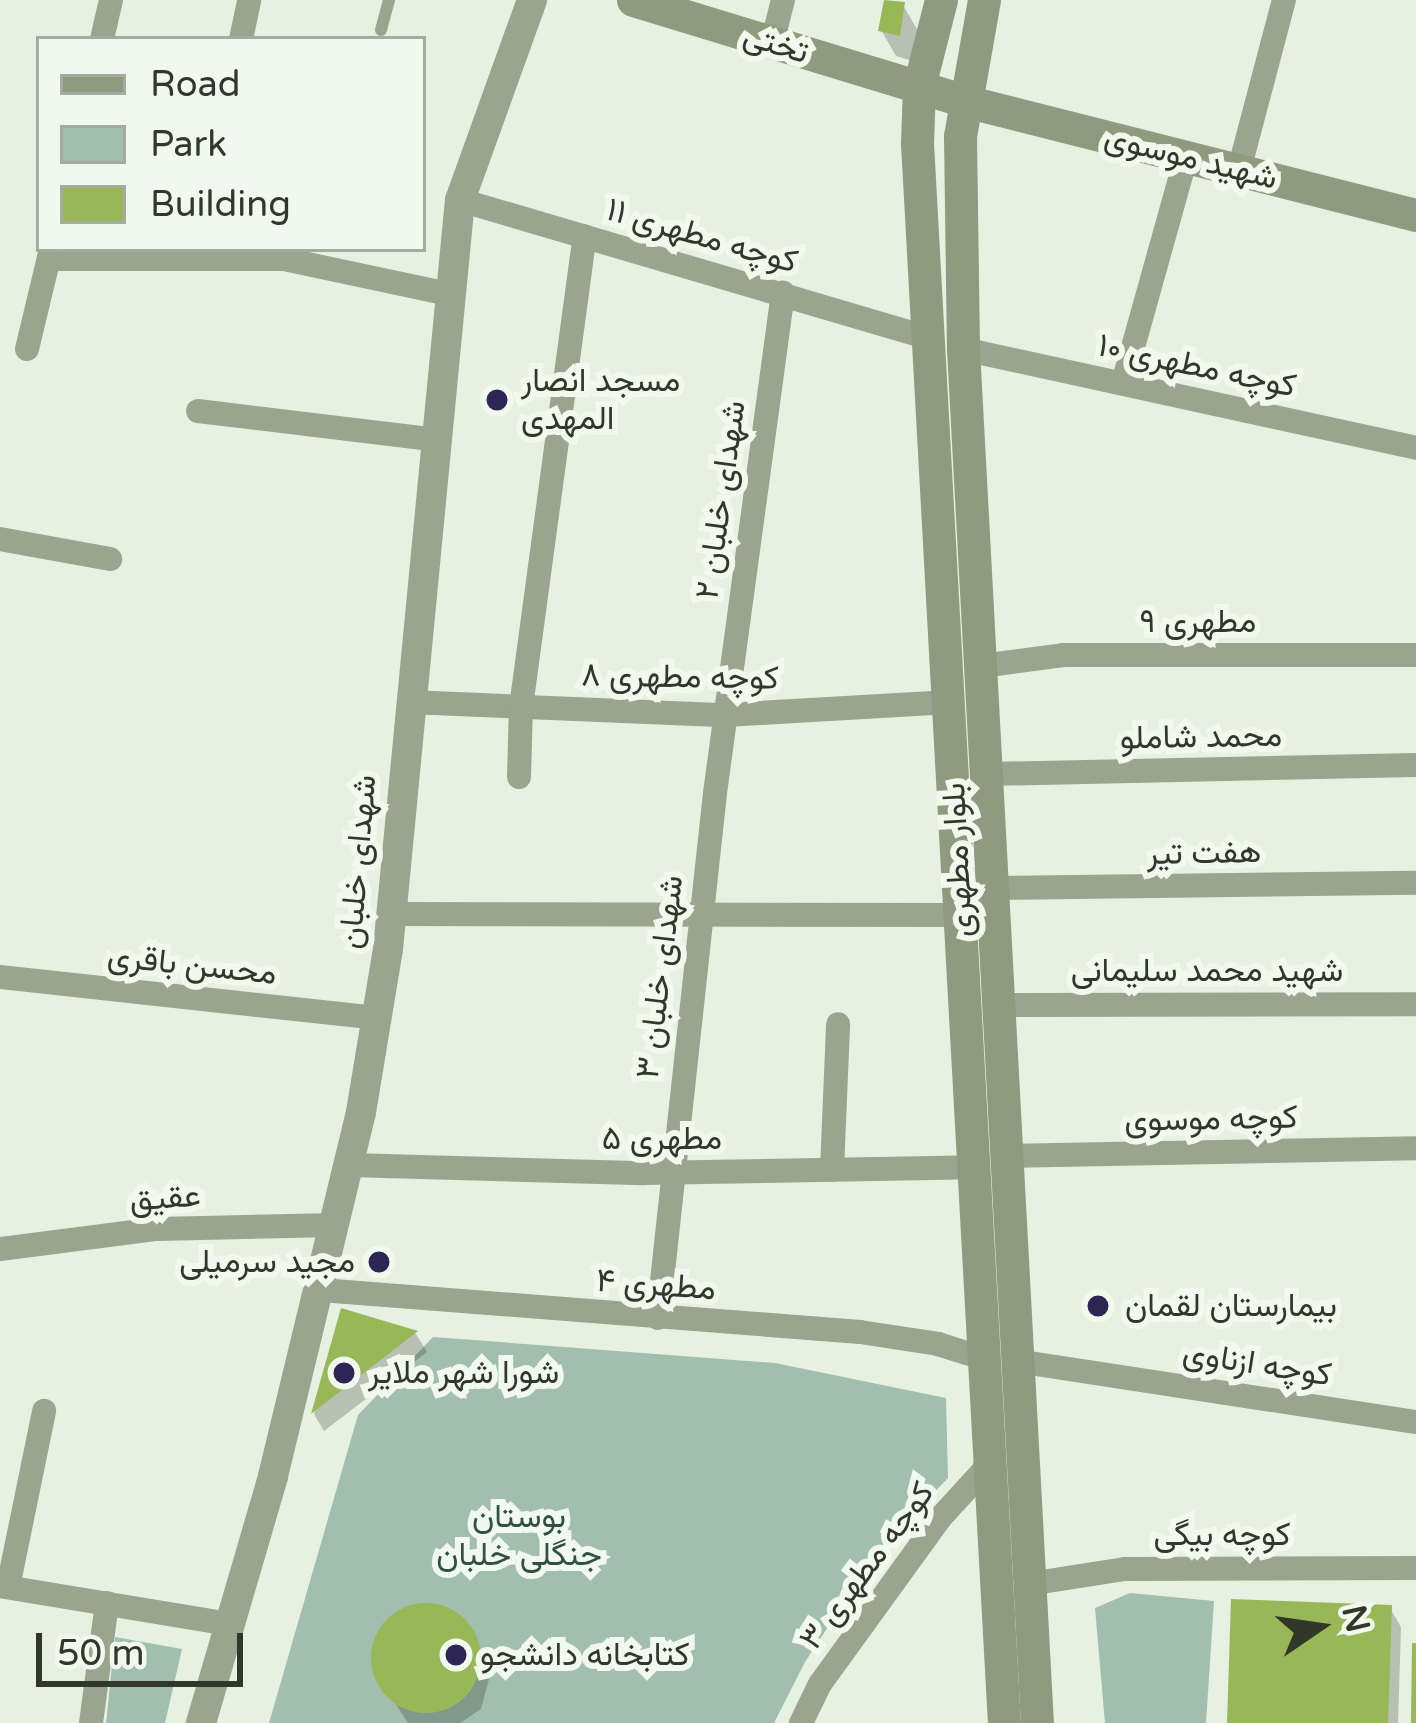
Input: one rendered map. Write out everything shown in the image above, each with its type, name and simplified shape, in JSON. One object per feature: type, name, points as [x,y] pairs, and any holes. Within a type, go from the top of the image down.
[{"type":"main road","name":"تختی","points":[[633,0],[965,101]]},
{"type":"main road","name":"بلوار مطهری","points":[[941,0],[920,86],[926,337],[961,915],[991,1161],[1001,1360],[1030,1584],[1037,1723]]},
{"type":"main road","name":"بلوار مطهری","points":[[984,0],[960,136],[963,349],[999,1005],[991,1161]]},
{"type":"main road","name":"شهید موسوی","points":[[965,101],[1416,215]]},
{"type":"main road","name":"بلوار مطهری","points":[[1001,1360],[990,1452],[1004,1723]]},
{"type":"street","points":[[103,36],[111,0]]},
{"type":"street","points":[[242,36],[249,0]]},
{"type":"street","name":"شهدای خلبان","points":[[201,1723],[321,1290],[349,1165],[391,914],[460,200],[532,0]]},
{"type":"street","points":[[772,44],[783,0]]},
{"type":"street","points":[[1239,170],[1284,0]]},
{"type":"street","points":[[1123,382],[1186,157]]},
{"type":"street","name":"کوچه مطهری ۱۱","points":[[460,200],[926,337]]},
{"type":"street","points":[[519,777],[521,706],[585,236]]},
{"type":"street","points":[[27,349],[50,254],[284,259],[453,295]]},
{"type":"street","name":"شهدای خلبان ۲","points":[[725,715],[783,293]]},
{"type":"street","name":"کوچه مطهری ۱۰","points":[[963,349],[1416,448]]},
{"type":"street","points":[[198,411],[437,440]]},
{"type":"street","points":[[0,539],[110,559]]},
{"type":"street","name":"مطهری ۹","points":[[981,666],[1063,655],[1416,655]]},
{"type":"street","name":"کوچه مطهری ۸","points":[[409,702],[725,715],[950,702]]},
{"type":"street","name":"شهدای خلبان ۳","points":[[658,1318],[725,715]]},
{"type":"street","name":"محمد شاملو","points":[[987,774],[1416,765]]},
{"type":"street","name":"هفت تیر","points":[[993,889],[1416,883]]},
{"type":"street","points":[[391,914],[700,919],[961,915]]},
{"type":"street","name":"محسن باقری","points":[[0,977],[376,1018]]},
{"type":"street","name":"شهید محمد سلیمانی","points":[[999,1005],[1416,1004]]},
{"type":"street","points":[[832,1170],[838,1024]]},
{"type":"street","name":"کوچه موسوی","points":[[991,1161],[1416,1148]]},
{"type":"street","name":"مطهری ۵","points":[[349,1165],[671,1173],[991,1161]]},
{"type":"street","name":"عقیق","points":[[0,1249],[157,1229],[335,1225]]},
{"type":"street","name":"مطهری ۴","points":[[321,1290],[860,1332],[1001,1360]]},
{"type":"street","name":"کوچه ازناوی","points":[[1001,1360],[1416,1422]]},
{"type":"street","points":[[44,1411],[4,1586],[230,1624]]},
{"type":"street","name":"کوچه مطهری ۳","points":[[801,1723],[820,1684],[940,1518],[984,1470],[990,1452]]},
{"type":"street","name":"کوچه بیگی","points":[[1030,1584],[1125,1569],[1416,1568]]},
{"type":"street","points":[[91,1723],[106,1603]]},
{"type":"lane","points":[[381,30],[389,0]]},
{"type":"green space","name":"بوستان جنگلی خلبان","points":[[433,1337],[775,1363],[946,1398],[948,1478],[879,1549],[805,1662],[774,1723],[269,1723],[358,1415]]},
{"type":"green space","points":[[1130,1593],[1214,1601],[1206,1723],[1105,1723],[1095,1608]]},
{"type":"green space","points":[[115,1637],[182,1649],[165,1723],[106,1723]]},
{"type":"building","points":[[884,0],[905,2],[900,36],[878,31]]},
{"type":"building","name":"شورا شهر ملایر","points":[[341,1308],[418,1331],[311,1414]]},
{"type":"building","points":[[1231,1599],[1392,1605],[1388,1723],[1227,1723]]},
{"type":"building","points":[[426,1603],[465,1619],[481,1658],[465,1697],[426,1713],[387,1697],[371,1658],[387,1619]]},
{"type":"building","points":[[1412,1643],[1416,1643],[1416,1723],[1411,1723]]},
{"type":"place","name":"مسجد انصار المهدی","points":[[497,400]]},
{"type":"place","name":"مجید سرمیلی","points":[[379,1262]]},
{"type":"place","name":"بیمارستان لقمان","points":[[1098,1306]]},
{"type":"place","name":"شورا شهر ملایر","points":[[344,1373]]},
{"type":"place","name":"کتابخانه دانشجو","points":[[456,1655]]}]
